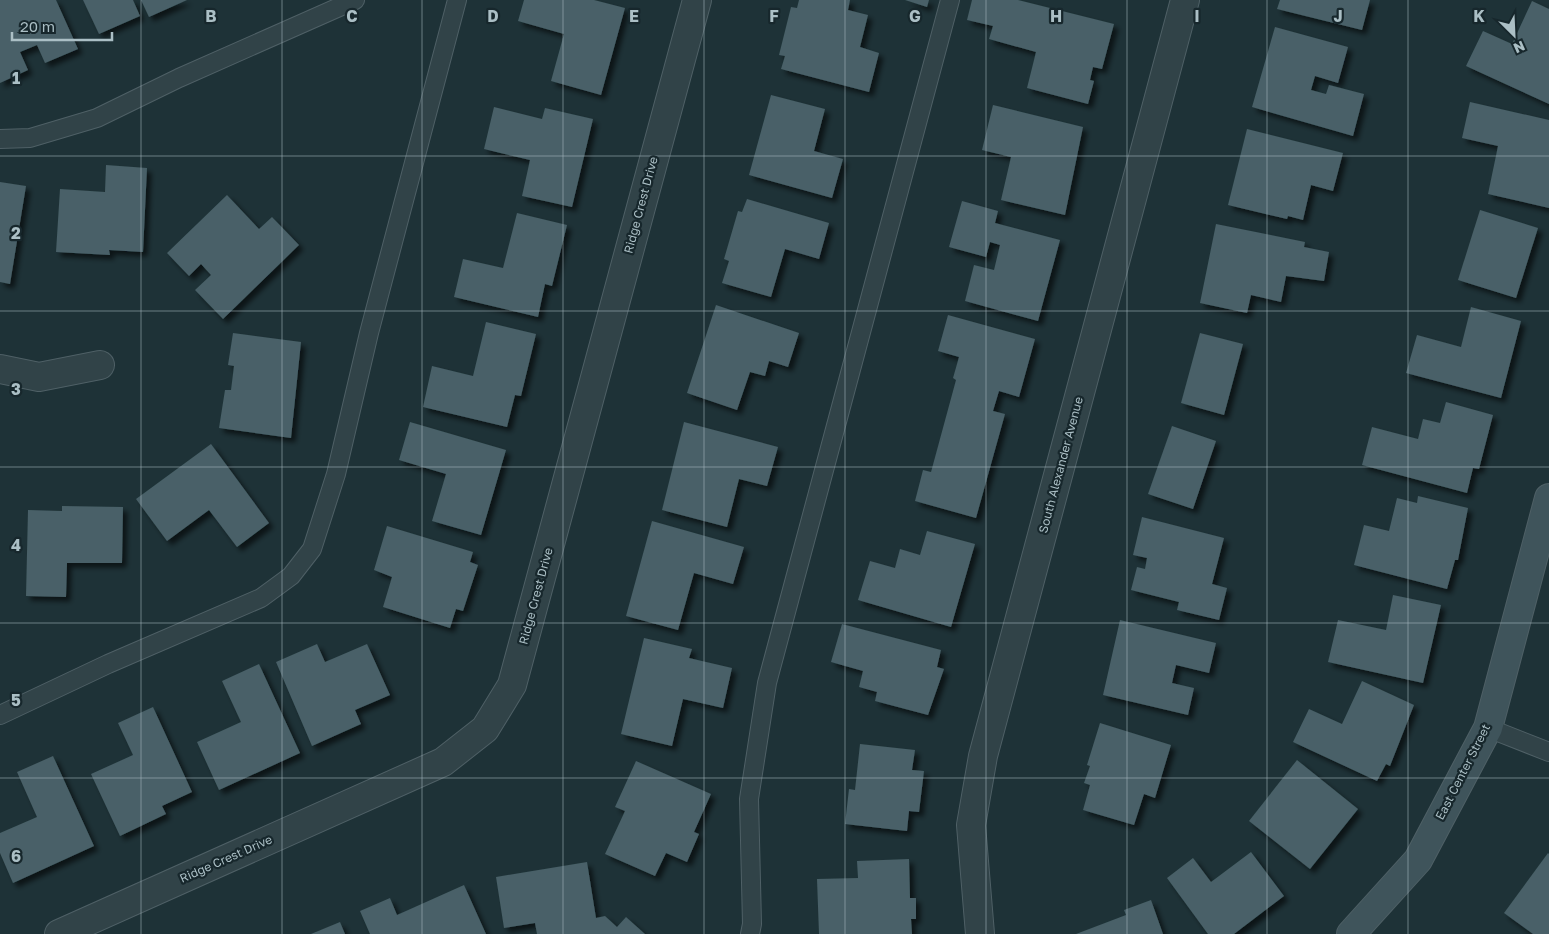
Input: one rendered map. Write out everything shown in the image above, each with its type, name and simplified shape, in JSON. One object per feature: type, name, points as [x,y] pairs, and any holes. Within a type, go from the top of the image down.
[{"type":"street","name":"Ridge Crest Drive","points":[[59,934],[443,762],[485,729],[512,685],[697,0]]},
{"type":"street","name":"South Alexander Avenue","points":[[980,934],[971,825],[983,756],[1185,0]]},
{"type":"street","points":[[0,369],[39,376],[100,365]]},
{"type":"street","name":"East Center Street","points":[[1352,934],[1418,860],[1488,728],[1549,498]]},
{"type":"lane","points":[[0,139],[30,138],[97,118],[179,78],[355,0]]},
{"type":"lane","points":[[750,934],[752,924],[749,798],[767,683],[950,0]]},
{"type":"lane","points":[[0,714],[108,664],[261,598],[291,576],[312,549],[336,474],[369,333],[452,1]]},
{"type":"lane","points":[[1488,728],[1549,752]]},
{"type":"building","points":[[0,0],[56,0],[78,49],[45,63],[37,45],[20,52],[28,70],[0,83]]},
{"type":"building","points":[[83,0],[133,0],[140,16],[99,34]]},
{"type":"building","points":[[141,0],[187,0],[149,17]]},
{"type":"building","points":[[524,0],[594,0],[625,8],[601,95],[551,81],[564,34],[518,21]]},
{"type":"building","points":[[799,0],[850,0],[848,10],[868,15],[860,47],[879,53],[869,92],[781,69],[785,56],[779,55],[791,7],[797,8]]},
{"type":"building","points":[[905,0],[929,0],[927,7]]},
{"type":"building","points":[[972,0],[1018,0],[1114,24],[1102,69],[1093,67],[1090,80],[1094,81],[1088,104],[1027,88],[1036,52],[989,39],[993,26],[967,20]]},
{"type":"building","points":[[1280,0],[1370,0],[1362,30],[1277,9]]},
{"type":"building","points":[[1532,1],[1549,9],[1549,104],[1466,66],[1483,31],[1512,44]]},
{"type":"building","points":[[1275,27],[1348,47],[1338,83],[1315,76],[1311,90],[1326,94],[1329,85],[1364,94],[1353,136],[1252,107]]},
{"type":"building","points":[[771,95],[825,109],[814,151],[843,159],[832,198],[749,175]]},
{"type":"building","points":[[1470,102],[1549,120],[1549,208],[1488,194],[1498,146],[1462,138]]},
{"type":"building","points":[[993,105],[1083,127],[1065,215],[1001,200],[1011,157],[982,150]]},
{"type":"building","points":[[494,107],[542,119],[545,108],[593,119],[572,207],[522,196],[530,160],[484,149]]},
{"type":"building","points":[[1247,129],[1343,153],[1333,191],[1311,185],[1303,220],[1288,216],[1287,219],[1228,205]]},
{"type":"building","points":[[106,165],[147,168],[143,252],[109,250],[110,255],[56,252],[60,189],[105,192]]},
{"type":"building","points":[[0,182],[26,186],[10,284],[0,282]]},
{"type":"building","points":[[227,195],[259,229],[272,217],[299,245],[223,319],[195,290],[211,275],[201,264],[189,276],[167,253]]},
{"type":"building","points":[[747,199],[829,223],[819,259],[785,249],[771,297],[722,283],[729,261],[724,259],[738,211],[742,212]]},
{"type":"building","points":[[962,201],[998,211],[995,223],[1060,240],[1038,321],[965,301],[974,265],[994,270],[1000,245],[990,242],[986,257],[949,247]]},
{"type":"building","points":[[1480,210],[1538,228],[1516,298],[1458,280]]},
{"type":"building","points":[[517,213],[567,225],[552,286],[545,284],[538,317],[454,297],[463,259],[503,268]]},
{"type":"building","points":[[1216,224],[1305,242],[1304,247],[1329,252],[1324,281],[1286,276],[1281,302],[1251,295],[1247,313],[1200,303]]},
{"type":"building","points":[[716,305],[799,333],[788,367],[769,361],[765,376],[750,372],[737,410],[687,393]]},
{"type":"building","points":[[1471,307],[1521,321],[1501,398],[1406,373],[1417,335],[1461,347]]},
{"type":"building","points":[[948,315],[1035,339],[1019,397],[999,391],[993,411],[1005,414],[976,518],[915,501],[923,470],[931,472],[956,380],[953,378],[959,357],[938,351]]},
{"type":"building","points":[[486,322],[536,334],[521,396],[515,395],[507,427],[423,407],[432,366],[473,376]]},
{"type":"building","points":[[233,333],[301,342],[291,438],[219,428],[225,390],[231,390],[234,366],[228,365]]},
{"type":"building","points":[[1200,333],[1243,344],[1224,415],[1181,403]]},
{"type":"building","points":[[1446,402],[1493,415],[1479,469],[1473,468],[1467,493],[1362,465],[1372,427],[1418,439],[1423,419],[1440,423]]},
{"type":"building","points":[[410,422],[506,450],[481,535],[432,521],[446,474],[399,460]]},
{"type":"building","points":[[684,422],[778,447],[767,486],[739,479],[727,527],[662,510]]},
{"type":"building","points":[[1172,426],[1216,441],[1193,509],[1148,494]]},
{"type":"building","points":[[211,444],[269,523],[237,547],[209,510],[167,541],[136,499]]},
{"type":"building","points":[[1418,496],[1468,508],[1458,560],[1455,560],[1447,589],[1354,565],[1364,525],[1389,531],[1397,498],[1417,503]]},
{"type":"building","points":[[62,506],[123,507],[122,563],[67,563],[66,597],[26,596],[28,510],[62,511]]},
{"type":"building","points":[[1142,517],[1224,538],[1212,584],[1227,588],[1219,620],[1177,610],[1179,602],[1131,590],[1137,567],[1145,569],[1147,558],[1133,555]]},
{"type":"building","points":[[652,521],[744,547],[733,584],[694,573],[678,630],[626,616]]},
{"type":"building","points":[[387,526],[473,552],[470,562],[478,565],[463,611],[456,609],[450,628],[383,607],[392,577],[374,570]]},
{"type":"building","points":[[927,531],[975,544],[951,627],[858,600],[870,561],[895,568],[900,549],[920,555]]},
{"type":"building","points":[[1393,595],[1441,605],[1423,683],[1328,662],[1338,620],[1386,630]]},
{"type":"building","points":[[1120,620],[1216,643],[1209,673],[1176,665],[1172,683],[1194,688],[1188,715],[1103,695]]},
{"type":"building","points":[[842,624],[941,650],[937,667],[944,669],[928,715],[875,701],[877,692],[859,687],[863,671],[831,662]]},
{"type":"building","points":[[644,638],[692,649],[689,658],[732,668],[723,708],[683,699],[672,746],[621,734]]},
{"type":"building","points":[[317,644],[325,662],[367,644],[390,695],[355,710],[361,724],[312,746],[276,662]]},
{"type":"building","points":[[259,664],[300,753],[219,790],[197,742],[241,722],[222,681]]},
{"type":"building","points":[[1362,681],[1414,705],[1390,766],[1386,764],[1377,781],[1293,742],[1309,709],[1342,724]]},
{"type":"building","points":[[153,707],[192,792],[162,806],[166,814],[120,836],[91,774],[133,755],[118,723]]},
{"type":"building","points":[[1100,723],[1171,745],[1155,798],[1144,794],[1134,825],[1083,810],[1090,785],[1084,783],[1090,766],[1087,765]]},
{"type":"building","points":[[860,744],[915,750],[912,770],[924,771],[919,812],[909,811],[907,831],[845,824],[849,789],[855,790]]},
{"type":"building","points":[[53,756],[94,846],[13,883],[0,853],[0,833],[37,817],[17,772]]},
{"type":"building","points":[[1297,760],[1358,809],[1310,869],[1249,821]]},
{"type":"building","points":[[636,761],[711,794],[694,832],[699,834],[687,862],[666,853],[655,876],[605,854],[625,811],[615,807]]},
{"type":"building","points":[[1251,852],[1284,896],[1234,934],[1208,934],[1167,878],[1193,858],[1211,882]]},
{"type":"building","points":[[1548,853],[1549,934],[1533,934],[1504,913]]},
{"type":"building","points":[[909,859],[910,898],[916,898],[916,919],[911,919],[912,934],[819,934],[817,879],[858,878],[857,861]]},
{"type":"building","points":[[587,862],[596,918],[605,916],[617,927],[626,917],[645,934],[537,934],[535,923],[504,928],[496,877]]},
{"type":"building","points":[[464,885],[486,934],[370,934],[360,911],[390,898],[397,915]]},
{"type":"building","points":[[1151,900],[1163,934],[1076,934],[1126,915],[1124,910]]},
{"type":"building","points":[[340,922],[345,934],[311,934]]}]
